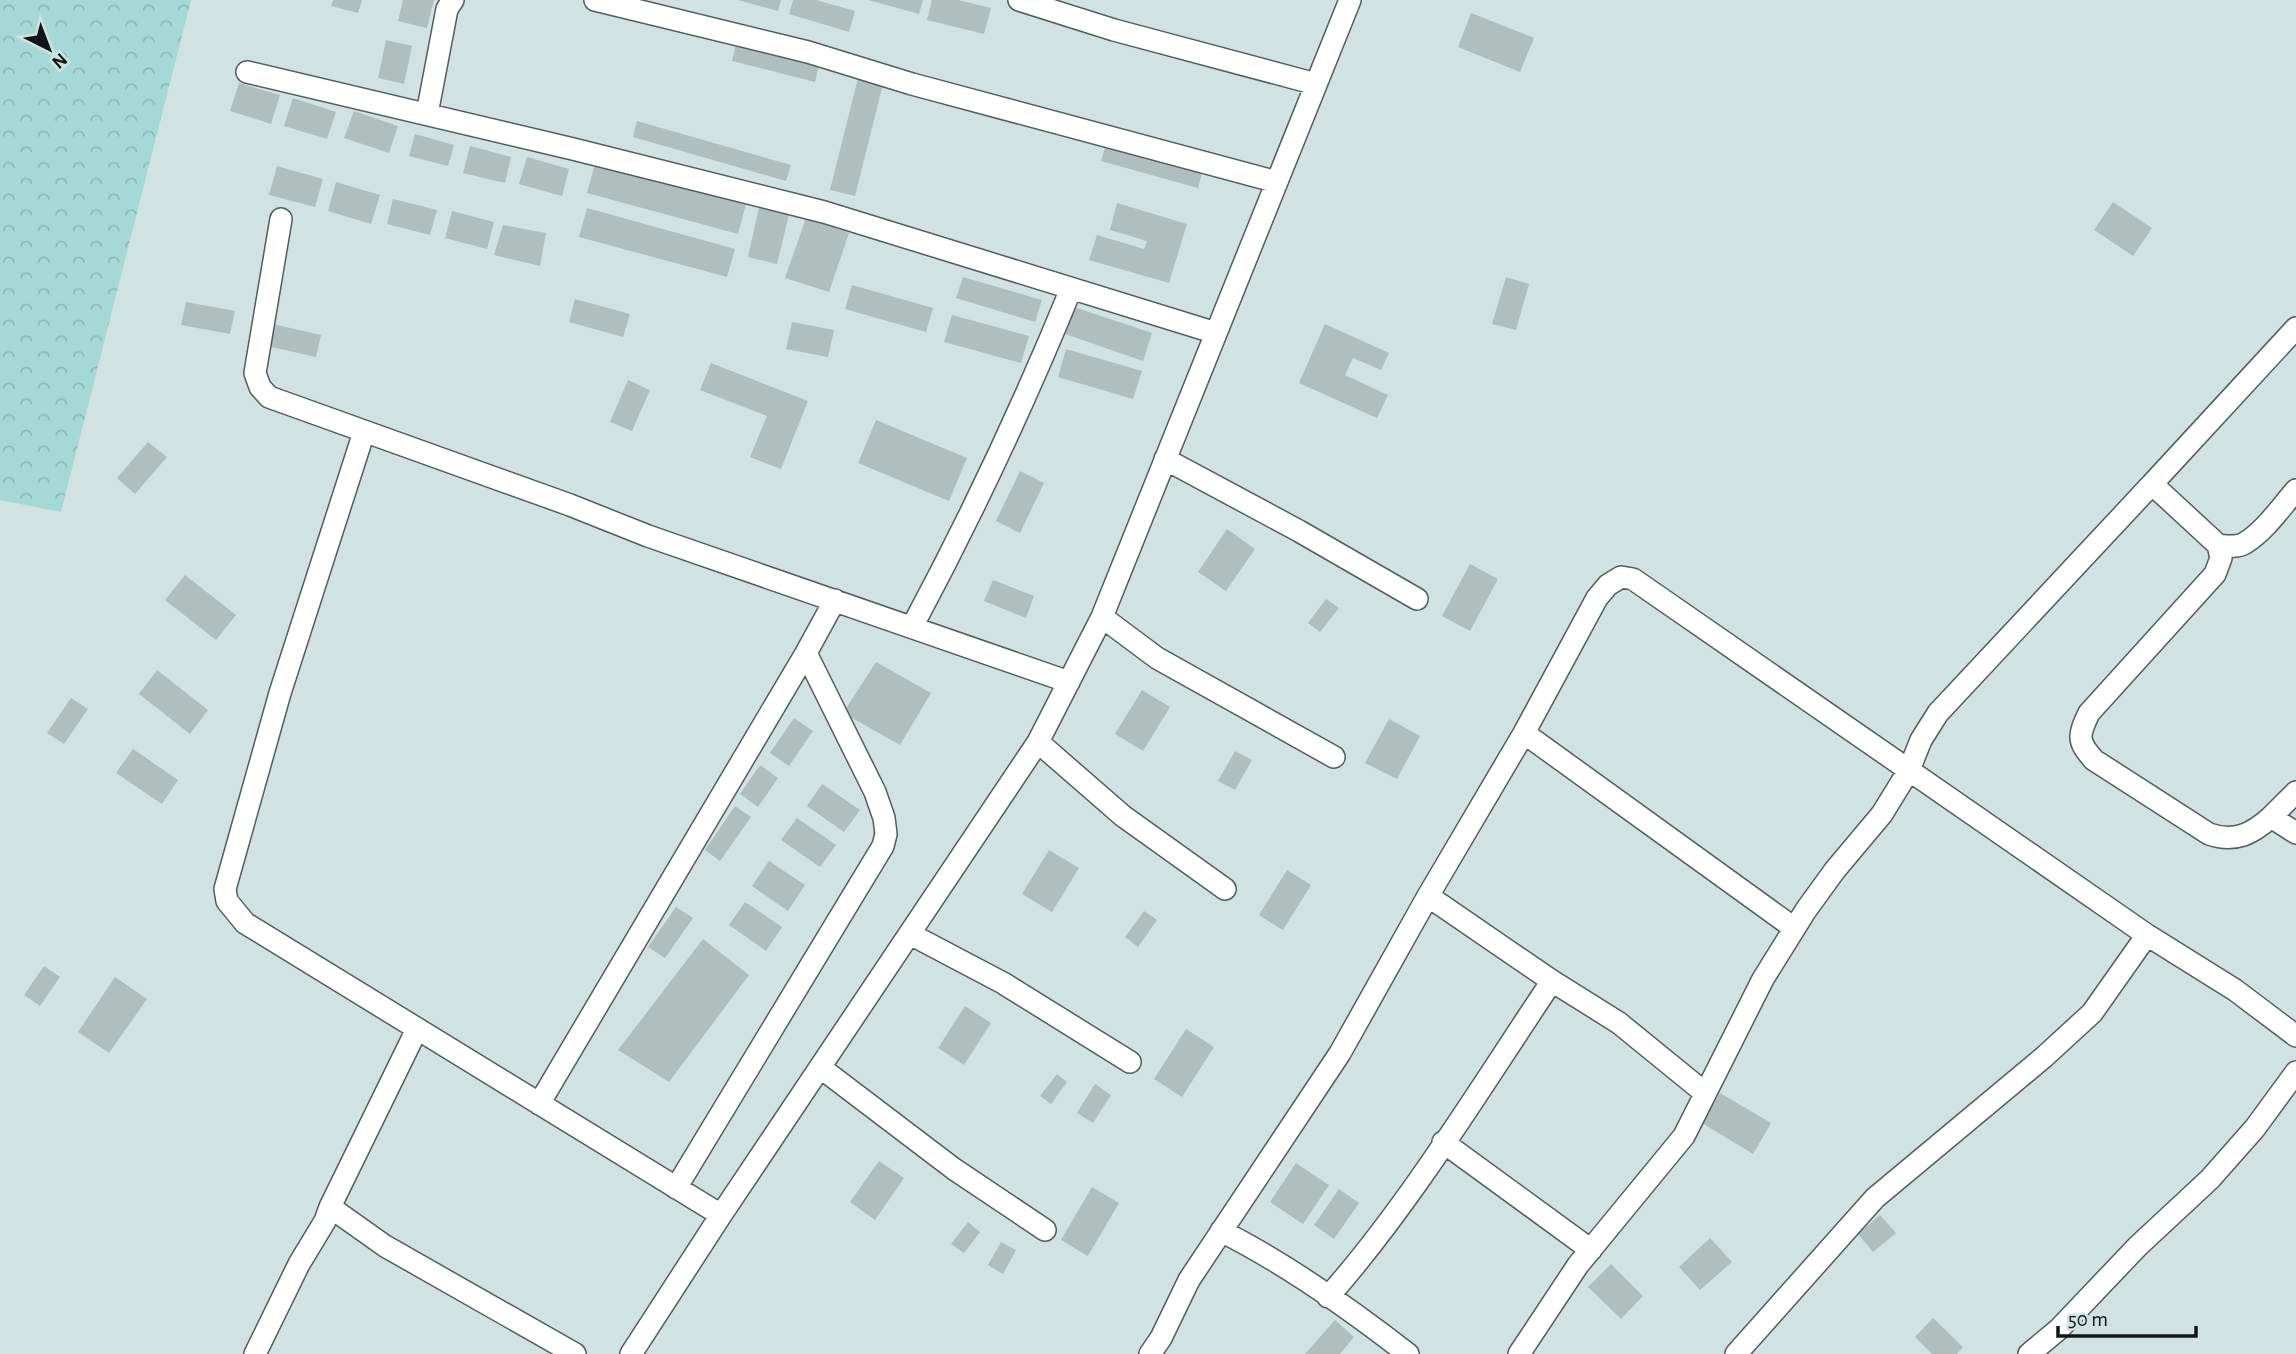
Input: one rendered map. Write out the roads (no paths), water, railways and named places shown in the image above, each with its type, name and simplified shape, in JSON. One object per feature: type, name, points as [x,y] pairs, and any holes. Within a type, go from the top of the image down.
[{"type":"street","points":[[426,114],[447,9],[453,0]]},
{"type":"street","points":[[595,0],[808,52],[912,84],[1277,182]]},
{"type":"street","points":[[1018,0],[1114,30],[1316,84]]},
{"type":"street","points":[[631,1354],[721,1215],[1038,743],[1102,617],[1350,0]]},
{"type":"street","points":[[247,72],[824,212],[1216,333]]},
{"type":"street","points":[[281,219],[256,373],[260,387],[269,397],[570,505],[648,536],[1069,681]]},
{"type":"street","points":[[912,627],[972,514],[1031,386],[1071,289]]},
{"type":"street","points":[[1519,1354],[1591,1250],[1684,1136],[1763,979],[1794,928],[1835,870],[1882,814],[1909,770],[1921,740],[1938,713],[2296,328]]},
{"type":"street","points":[[364,432],[280,693],[225,889],[227,901],[245,923],[721,1215]]},
{"type":"street","points":[[1165,459],[1418,598]]},
{"type":"street","points":[[2152,484],[2218,545],[2221,558],[2215,574],[2089,713],[2080,731],[2082,746],[2094,760],[2209,834],[2221,838],[2245,836],[2257,830],[2296,792]]},
{"type":"street","points":[[2218,545],[2232,547],[2245,543],[2296,490]]},
{"type":"street","points":[[1150,1354],[1161,1338],[1189,1280],[1340,1053],[1428,895],[1524,733],[1597,598],[1608,585],[1621,577],[1633,579],[2147,935],[2235,990],[2296,1036]]},
{"type":"street","points":[[539,1104],[835,600]]},
{"type":"street","points":[[1102,617],[1157,658],[1334,757]]},
{"type":"street","points":[[676,1188],[883,846],[886,834],[876,792],[806,653]]},
{"type":"street","points":[[1524,733],[1794,928]]},
{"type":"street","points":[[1038,743],[1124,816],[1225,889]]},
{"type":"street","points":[[2272,817],[2296,833]]},
{"type":"street","points":[[1428,895],[1552,981],[1619,1023],[1705,1093]]},
{"type":"street","points":[[910,934],[1003,983],[1130,1062]]},
{"type":"street","points":[[1736,1354],[1875,1198],[2045,1057],[2092,1013],[2147,935]]},
{"type":"street","points":[[1328,1297],[1407,1195],[1552,981]]},
{"type":"street","points":[[255,1354],[299,1264],[325,1221],[417,1029]]},
{"type":"street","points":[[821,1068],[954,1169],[1045,1230]]},
{"type":"street","points":[[2029,1354],[2059,1329],[2138,1246],[2210,1179],[2255,1128],[2296,1072]]},
{"type":"street","points":[[1443,1142],[1591,1250]]},
{"type":"street","points":[[330,1207],[386,1246],[575,1354]]},
{"type":"street","points":[[1221,1231],[1252,1246],[1367,1322],[1408,1354]]}]
